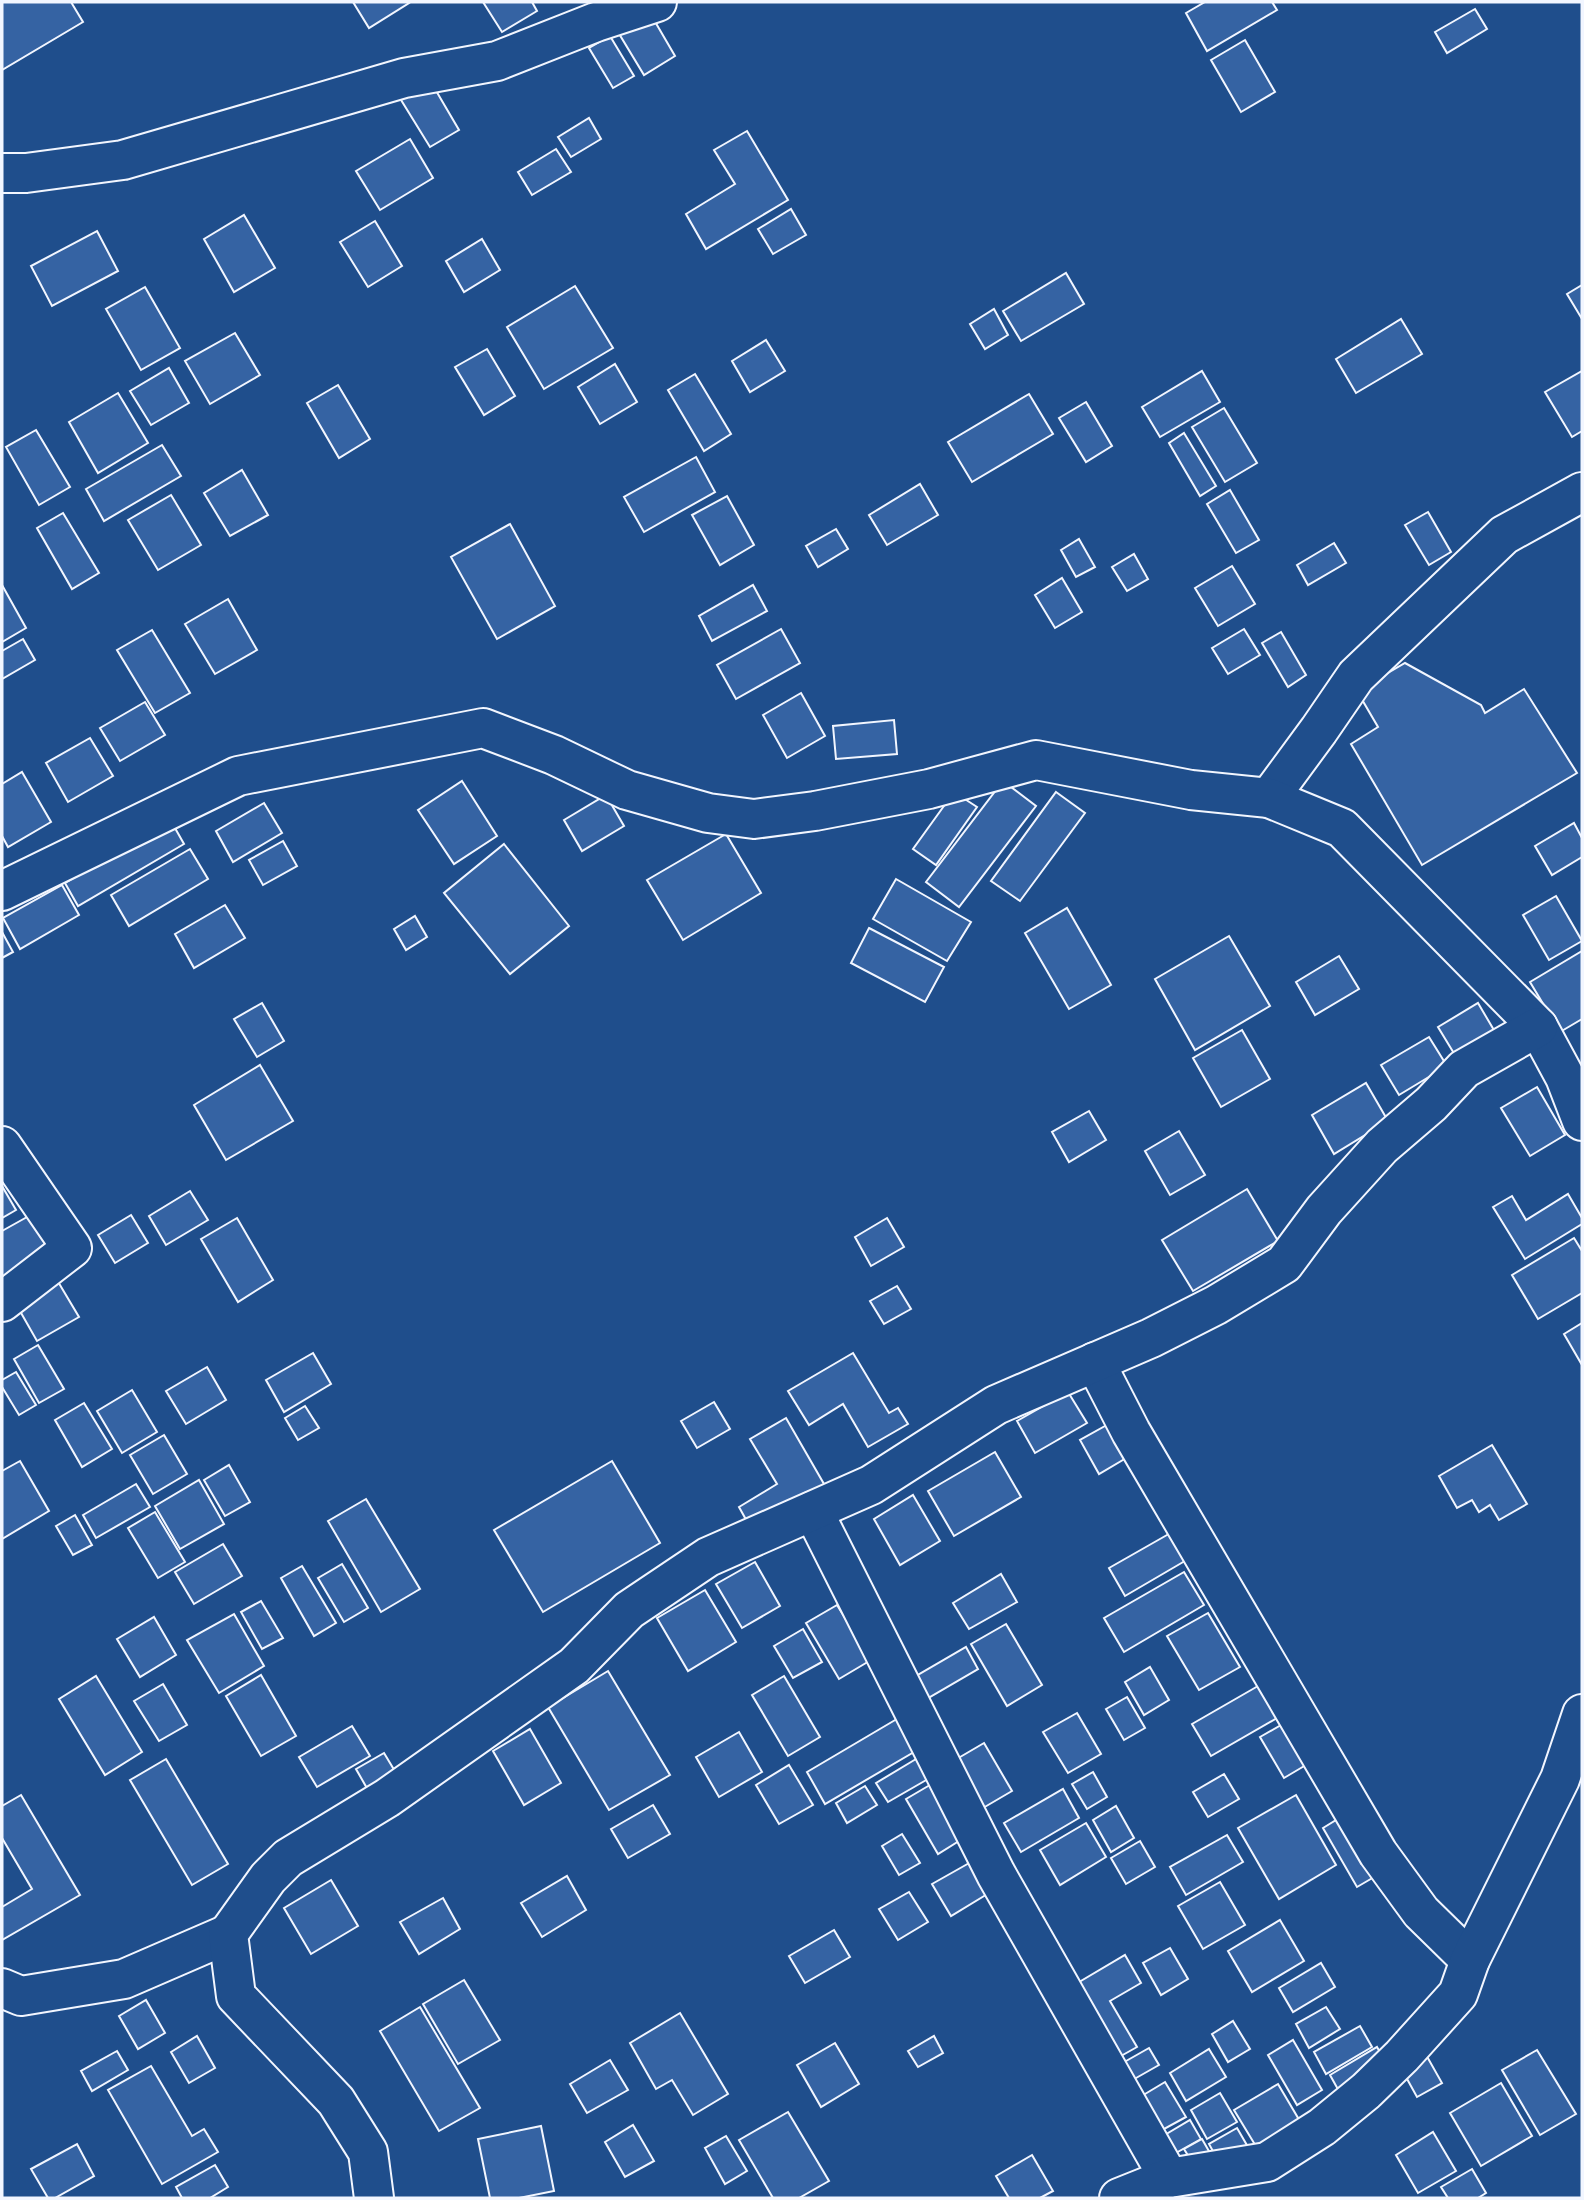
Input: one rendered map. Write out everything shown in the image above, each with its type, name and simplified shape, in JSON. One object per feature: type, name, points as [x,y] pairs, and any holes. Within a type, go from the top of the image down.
[{"type":"street","points":[[2,173],[26,173],[123,160],[404,78],[497,61],[596,22],[657,2]]},
{"type":"street","points":[[1269,798],[1356,676],[1504,535],[1582,492]]},
{"type":"street","points":[[2,891],[238,776],[483,728],[554,755],[627,790],[708,813],[754,819],[815,811],[929,789],[1035,760],[1191,790],[1269,798],[1342,828],[1538,1027],[1565,1077],[1582,1121]]},
{"type":"street","points":[[2,1988],[21,1996],[124,1979],[228,1934],[268,1878],[288,1858],[387,1798],[574,1665],[629,1610],[708,1557],[871,1485],[996,1405],[1151,1338],[1284,1264],[1325,1210],[1382,1146],[1431,1104],[1464,1069],[1538,1027]]},
{"type":"street","points":[[2,1146],[72,1248],[2,1302]]},
{"type":"street","points":[[1096,1362],[1132,1432],[1378,1853],[1421,1912],[1470,1960]]},
{"type":"street","points":[[813,1511],[996,1874],[1169,2178]]},
{"type":"street","points":[[1119,2198],[1169,2178],[1267,2162],[1322,2127],[1366,2091],[1402,2056],[1458,1994],[1470,1960],[1560,1779],[1582,1714]]},
{"type":"street","points":[[228,1934],[236,1996],[336,2101],[368,2152],[374,2198]]},
{"type":"building","points":[[2,2],[71,2],[83,22],[2,70]]},
{"type":"building","points":[[353,2],[408,2],[409,3],[369,28]]},
{"type":"building","points":[[483,2],[532,2],[537,11],[502,32]]},
{"type":"building","points":[[1205,2],[1272,2],[1277,10],[1207,51],[1186,13]]},
{"type":"building","points":[[1475,9],[1487,29],[1447,53],[1435,32]]},
{"type":"building","points":[[650,13],[675,56],[644,75],[618,32]]},
{"type":"building","points":[[610,36],[634,76],[613,88],[589,48]]},
{"type":"building","points":[[1245,40],[1275,92],[1241,112],[1211,60]]},
{"type":"building","points":[[428,77],[459,130],[430,147],[398,95]]},
{"type":"building","points":[[589,118],[601,139],[571,157],[558,137]]},
{"type":"building","points":[[747,131],[788,200],[706,249],[686,214],[735,184],[714,150]]},
{"type":"building","points":[[410,139],[433,178],[380,210],[356,171]]},
{"type":"building","points":[[556,149],[571,172],[532,195],[518,172]]},
{"type":"building","points":[[791,209],[806,235],[773,254],[758,229]]},
{"type":"building","points":[[244,215],[275,268],[234,292],[204,239]]},
{"type":"building","points":[[375,221],[402,266],[368,287],[340,242]]},
{"type":"building","points":[[97,231],[118,271],[52,306],[31,266]]},
{"type":"building","points":[[482,239],[500,270],[464,292],[446,261]]},
{"type":"building","points":[[1066,273],[1084,304],[1021,341],[1003,311]]},
{"type":"building","points":[[1582,285],[1582,319],[1567,294]]},
{"type":"building","points":[[575,286],[613,348],[544,389],[507,327]]},
{"type":"building","points":[[145,287],[180,348],[141,370],[106,309]]},
{"type":"building","points":[[994,309],[1008,335],[985,349],[970,324]]},
{"type":"building","points":[[1401,319],[1422,354],[1356,393],[1336,359]]},
{"type":"building","points":[[235,333],[260,375],[210,404],[185,361]]},
{"type":"building","points":[[766,340],[785,371],[750,392],[732,361]]},
{"type":"building","points":[[487,349],[515,396],[484,415],[455,367]]},
{"type":"building","points":[[615,364],[637,402],[600,424],[578,387]]},
{"type":"building","points":[[169,368],[189,403],[151,425],[130,391]]},
{"type":"building","points":[[1202,371],[1220,402],[1160,437],[1142,407]]},
{"type":"building","points":[[1582,371],[1582,431],[1572,437],[1545,392]]},
{"type":"building","points":[[695,374],[731,434],[704,451],[668,390]]},
{"type":"building","points":[[338,385],[370,439],[339,458],[307,403]]},
{"type":"building","points":[[118,393],[148,443],[98,473],[69,422]]},
{"type":"building","points":[[1029,394],[1053,434],[972,482],[948,442]]},
{"type":"building","points":[[1086,402],[1112,446],[1086,462],[1059,418]]},
{"type":"building","points":[[1224,408],[1257,463],[1225,482],[1192,427]]},
{"type":"building","points":[[36,430],[70,487],[39,505],[6,447]]},
{"type":"building","points":[[1184,433],[1216,486],[1200,496],[1169,443]]},
{"type":"building","points":[[162,445],[181,476],[104,521],[86,489]]},
{"type":"building","points":[[696,457],[715,492],[644,532],[624,497]]},
{"type":"building","points":[[242,470],[268,515],[230,536],[204,493]]},
{"type":"building","points":[[920,484],[938,515],[887,545],[869,515]]},
{"type":"building","points":[[1230,490],[1259,540],[1236,553],[1207,504]]},
{"type":"building","points":[[171,495],[201,545],[158,570],[128,520]]},
{"type":"building","points":[[727,496],[754,545],[720,565],[692,515]]},
{"type":"building","points":[[1428,512],[1451,552],[1429,565],[1405,525]]},
{"type":"building","points":[[63,513],[99,573],[72,589],[37,528]]},
{"type":"building","points":[[510,524],[555,606],[497,639],[451,557]]},
{"type":"building","points":[[836,529],[848,549],[818,567],[806,546]]},
{"type":"building","points":[[1079,539],[1095,567],[1076,577],[1061,550]]},
{"type":"building","points":[[1334,543],[1346,563],[1308,585],[1297,565]]},
{"type":"building","points":[[1134,554],[1148,579],[1127,591],[1112,567]]},
{"type":"building","points":[[1232,566],[1255,604],[1218,626],[1195,588]]},
{"type":"building","points":[[1062,578],[1082,612],[1055,628],[1035,595]]},
{"type":"building","points":[[2,585],[26,628],[2,642]]},
{"type":"building","points":[[753,585],[767,611],[712,641],[699,616]]},
{"type":"building","points":[[228,599],[257,650],[215,674],[185,624]]},
{"type":"building","points":[[781,629],[800,663],[736,699],[717,665]]},
{"type":"building","points":[[1244,629],[1260,655],[1228,674],[1212,648]]},
{"type":"building","points":[[152,630],[190,693],[155,713],[117,650]]},
{"type":"building","points":[[1281,632],[1306,675],[1288,687],[1262,643]]},
{"type":"building","points":[[23,639],[35,660],[2,679],[2,651]]},
{"type":"building","points":[[1405,663],[1481,705],[1485,713],[1524,689],[1577,773],[1422,865],[1351,744],[1378,727],[1357,691]]},
{"type":"building","points":[[801,693],[825,736],[787,758],[763,715]]},
{"type":"building","points":[[145,702],[165,735],[120,761],[100,728]]},
{"type":"building","points":[[894,720],[897,754],[836,759],[833,726]]},
{"type":"building","points":[[90,738],[113,776],[68,802],[46,763]]},
{"type":"building","points":[[22,772],[51,822],[8,847],[2,836],[2,784]]},
{"type":"building","points":[[462,781],[497,836],[454,864],[418,810]]},
{"type":"building","points":[[1003,781],[1036,806],[959,907],[926,882]]},
{"type":"building","points":[[954,792],[977,807],[936,865],[913,849]]},
{"type":"building","points":[[1056,792],[1085,813],[1020,901],[991,881]]},
{"type":"building","points":[[606,795],[624,826],[582,851],[564,820]]},
{"type":"building","points":[[264,803],[282,833],[233,862],[216,831]]},
{"type":"building","points":[[171,821],[184,844],[78,906],[65,883]]},
{"type":"building","points":[[1574,823],[1582,838],[1582,857],[1552,875],[1535,846]]},
{"type":"building","points":[[726,834],[761,893],[683,940],[647,880]]},
{"type":"building","points":[[283,841],[297,866],[263,885],[249,860]]},
{"type":"building","points":[[504,844],[569,926],[510,974],[444,893]]},
{"type":"building","points":[[190,849],[208,879],[129,926],[111,895]]},
{"type":"building","points":[[896,879],[971,922],[947,961],[873,919]]},
{"type":"building","points":[[62,885],[79,915],[20,949],[3,918]]},
{"type":"building","points":[[1556,896],[1582,941],[1549,960],[1523,915]]},
{"type":"building","points":[[225,905],[245,938],[194,968],[175,934]]},
{"type":"building","points":[[1067,908],[1111,985],[1069,1009],[1025,933]]},
{"type":"building","points":[[415,916],[427,937],[406,950],[394,929]]},
{"type":"building","points":[[869,928],[944,967],[925,1002],[851,963]]},
{"type":"building","points":[[2,932],[13,952],[2,958]]},
{"type":"building","points":[[1229,936],[1270,1006],[1195,1050],[1155,979]]},
{"type":"building","points":[[1582,951],[1582,1019],[1560,1032],[1530,982]]},
{"type":"building","points":[[1339,956],[1359,989],[1315,1015],[1296,982]]},
{"type":"building","points":[[262,1003],[284,1041],[257,1057],[234,1019]]},
{"type":"building","points":[[1478,1003],[1498,1037],[1458,1060],[1438,1027]]},
{"type":"building","points":[[1242,1030],[1270,1079],[1221,1107],[1193,1058]]},
{"type":"building","points":[[1429,1037],[1447,1066],[1399,1095],[1381,1065]]},
{"type":"building","points":[[260,1065],[293,1121],[226,1160],[194,1105]]},
{"type":"building","points":[[1366,1083],[1388,1121],[1334,1154],[1312,1115]]},
{"type":"building","points":[[1537,1087],[1565,1135],[1530,1156],[1501,1108]]},
{"type":"building","points":[[1089,1111],[1106,1140],[1069,1162],[1052,1132]]},
{"type":"building","points":[[1179,1131],[1205,1175],[1170,1195],[1145,1151]]},
{"type":"building","points":[[2,1186],[16,1210],[2,1218]]},
{"type":"building","points":[[1247,1189],[1278,1241],[1193,1291],[1162,1240]]},
{"type":"building","points":[[190,1191],[208,1220],[166,1245],[149,1216]]},
{"type":"building","points":[[1568,1194],[1582,1218],[1582,1224],[1525,1259],[1493,1207],[1512,1196],[1526,1220]]},
{"type":"building","points":[[36,1212],[58,1251],[2,1283],[2,1231]]},
{"type":"building","points":[[131,1215],[148,1243],[115,1263],[98,1235]]},
{"type":"building","points":[[237,1218],[273,1280],[238,1302],[201,1239]]},
{"type":"building","points":[[887,1218],[904,1247],[871,1266],[855,1237]]},
{"type":"building","points":[[1574,1238],[1582,1251],[1582,1293],[1538,1319],[1512,1275]]},
{"type":"building","points":[[57,1280],[79,1317],[37,1341],[16,1304]]},
{"type":"building","points":[[897,1286],[911,1309],[884,1324],[870,1301]]},
{"type":"building","points":[[1582,1323],[1582,1365],[1564,1334]]},
{"type":"building","points":[[38,1345],[64,1389],[39,1403],[14,1359]]},
{"type":"building","points":[[313,1353],[331,1384],[284,1412],[266,1380]]},
{"type":"building","points":[[853,1353],[889,1413],[898,1408],[908,1424],[868,1447],[843,1404],[809,1425],[788,1391]]},
{"type":"building","points":[[207,1367],[226,1400],[186,1424],[166,1391]]},
{"type":"building","points":[[16,1372],[36,1405],[19,1415],[2,1387],[2,1380]]},
{"type":"building","points":[[132,1390],[157,1432],[122,1453],[97,1411]]},
{"type":"building","points":[[1068,1392],[1087,1423],[1035,1453],[1017,1421]]},
{"type":"building","points":[[714,1402],[730,1429],[697,1448],[681,1421]]},
{"type":"building","points":[[84,1403],[112,1449],[82,1467],[55,1420]]},
{"type":"building","points":[[305,1406],[319,1428],[298,1440],[285,1418]]},
{"type":"building","points":[[786,1418],[828,1491],[754,1534],[739,1507],[777,1484],[750,1439]]},
{"type":"building","points":[[1114,1421],[1133,1454],[1099,1474],[1080,1440]]},
{"type":"building","points":[[164,1435],[187,1474],[153,1494],[130,1455]]},
{"type":"building","points":[[1492,1445],[1527,1504],[1499,1520],[1490,1505],[1479,1512],[1472,1500],[1457,1508],[1439,1476]]},
{"type":"building","points":[[995,1452],[1021,1497],[954,1536],[928,1491]]},
{"type":"building","points":[[20,1461],[49,1511],[2,1539],[2,1471]]},
{"type":"building","points":[[612,1461],[660,1543],[543,1612],[494,1530]]},
{"type":"building","points":[[229,1465],[250,1502],[225,1516],[204,1480]]},
{"type":"building","points":[[199,1480],[224,1524],[180,1549],[155,1506]]},
{"type":"building","points":[[136,1484],[150,1507],[96,1538],[83,1515]]},
{"type":"building","points":[[913,1495],[940,1541],[900,1565],[874,1519]]},
{"type":"building","points":[[366,1499],[420,1589],[381,1612],[328,1521]]},
{"type":"building","points":[[155,1512],[185,1562],[158,1578],[128,1528]]},
{"type":"building","points":[[75,1515],[92,1545],[73,1555],[56,1526]]},
{"type":"building","points":[[1174,1531],[1190,1558],[1125,1596],[1109,1568]]},
{"type":"building","points":[[223,1544],[242,1576],[194,1604],[175,1572]]},
{"type":"building","points":[[755,1562],[780,1606],[742,1628],[716,1584]]},
{"type":"building","points":[[342,1564],[368,1608],[344,1622],[318,1578]]},
{"type":"building","points":[[302,1566],[336,1623],[314,1636],[281,1578]]},
{"type":"building","points":[[1184,1572],[1204,1605],[1124,1652],[1104,1618]]},
{"type":"building","points":[[1001,1574],[1017,1602],[969,1629],[953,1603]]},
{"type":"building","points":[[705,1590],[736,1642],[688,1671],[657,1618]]},
{"type":"building","points":[[261,1601],[283,1638],[262,1649],[241,1612]]},
{"type":"building","points":[[837,1605],[871,1660],[839,1679],[806,1623]]},
{"type":"building","points":[[1208,1613],[1240,1667],[1199,1690],[1167,1636]]},
{"type":"building","points":[[234,1614],[264,1666],[219,1693],[187,1640]]},
{"type":"building","points":[[154,1617],[176,1655],[140,1677],[117,1639]]},
{"type":"building","points":[[1006,1624],[1042,1685],[1007,1706],[971,1644]]},
{"type":"building","points":[[803,1629],[822,1662],[793,1678],[774,1646]]},
{"type":"building","points":[[966,1647],[978,1669],[923,1701],[911,1679]]},
{"type":"building","points":[[1150,1667],[1169,1700],[1144,1715],[1125,1682]]},
{"type":"building","points":[[608,1671],[670,1775],[609,1810],[548,1707]]},
{"type":"building","points":[[261,1675],[296,1736],[261,1756],[226,1696]]},
{"type":"building","points":[[96,1676],[142,1752],[105,1775],[59,1699]]},
{"type":"building","points":[[784,1676],[820,1737],[788,1756],[752,1695]]},
{"type":"building","points":[[1265,1682],[1284,1714],[1211,1756],[1192,1724]]},
{"type":"building","points":[[163,1684],[187,1725],[159,1741],[134,1701]]},
{"type":"building","points":[[1127,1697],[1145,1728],[1124,1740],[1106,1709]]},
{"type":"building","points":[[907,1713],[926,1745],[825,1804],[807,1772]]},
{"type":"building","points":[[1077,1713],[1101,1754],[1068,1773],[1043,1732]]},
{"type":"building","points":[[1288,1721],[1311,1762],[1284,1778],[1260,1737]]},
{"type":"building","points":[[352,1726],[370,1756],[317,1787],[299,1757]]},
{"type":"building","points":[[530,1729],[561,1783],[524,1805],[493,1751]]},
{"type":"building","points":[[739,1732],[762,1772],[719,1797],[696,1757]]},
{"type":"building","points":[[984,1743],[1012,1791],[983,1808],[955,1760]]},
{"type":"building","points":[[384,1753],[396,1773],[368,1790],[356,1769]]},
{"type":"building","points":[[166,1759],[228,1864],[192,1885],[130,1780]]},
{"type":"building","points":[[916,1759],[928,1779],[888,1802],[876,1783]]},
{"type":"building","points":[[789,1765],[813,1805],[779,1824],[756,1785]]},
{"type":"building","points":[[1093,1772],[1107,1797],[1087,1809],[1072,1784]]},
{"type":"building","points":[[1224,1774],[1239,1799],[1208,1817],[1193,1792]]},
{"type":"building","points":[[935,1782],[967,1836],[938,1854],[906,1799]]},
{"type":"building","points":[[865,1786],[877,1805],[847,1823],[836,1803]]},
{"type":"building","points":[[1063,1789],[1079,1818],[1021,1852],[1004,1823]]},
{"type":"building","points":[[21,1795],[80,1895],[2,1940],[2,1907],[32,1889],[2,1838],[2,1806]]},
{"type":"building","points":[[1296,1795],[1336,1865],[1279,1899],[1238,1828]]},
{"type":"building","points":[[653,1805],[670,1834],[628,1858],[611,1829]]},
{"type":"building","points":[[1116,1806],[1134,1838],[1111,1852],[1093,1820]]},
{"type":"building","points":[[1346,1814],[1381,1873],[1357,1887],[1323,1828]]},
{"type":"building","points":[[1086,1823],[1106,1857],[1060,1885],[1040,1850]]},
{"type":"building","points":[[902,1834],[920,1863],[899,1875],[882,1846]]},
{"type":"building","points":[[1227,1835],[1243,1862],[1186,1895],[1170,1867]]},
{"type":"building","points":[[1140,1841],[1155,1867],[1126,1884],[1111,1858]]},
{"type":"building","points":[[971,1862],[989,1893],[951,1916],[932,1884]]},
{"type":"building","points":[[567,1876],[586,1910],[542,1937],[521,1903]]},
{"type":"building","points":[[331,1880],[358,1926],[311,1954],[284,1908]]},
{"type":"building","points":[[1220,1882],[1245,1925],[1203,1949],[1178,1906]]},
{"type":"building","points":[[909,1892],[928,1922],[898,1940],[879,1909]]},
{"type":"building","points":[[443,1898],[460,1929],[419,1954],[400,1922]]},
{"type":"building","points":[[1280,1920],[1304,1961],[1252,1992],[1228,1951]]},
{"type":"building","points":[[834,1930],[850,1957],[805,1983],[789,1956]]},
{"type":"building","points":[[1170,1948],[1188,1979],[1161,1995],[1143,1963]]},
{"type":"building","points":[[1125,1955],[1141,1983],[1110,2001],[1137,2047],[1112,2061],[1069,1988]]},
{"type":"building","points":[[1321,1963],[1335,1987],[1293,2012],[1279,1988]]},
{"type":"building","points":[[464,1980],[500,2040],[458,2064],[423,2004]]},
{"type":"building","points":[[146,2000],[165,2033],[138,2049],[119,2016]]},
{"type":"building","points":[[420,2007],[480,2108],[439,2131],[380,2031]]},
{"type":"building","points":[[1326,2007],[1340,2029],[1309,2048],[1296,2024]]},
{"type":"building","points":[[680,2013],[728,2094],[693,2115],[672,2080],[656,2089],[630,2043]]},
{"type":"building","points":[[1233,2021],[1250,2049],[1228,2062],[1212,2034]]},
{"type":"building","points":[[1360,2026],[1372,2047],[1326,2074],[1314,2052]]},
{"type":"building","points":[[197,2036],[215,2068],[189,2083],[171,2052]]},
{"type":"building","points":[[934,2036],[943,2053],[918,2067],[908,2051]]},
{"type":"building","points":[[1293,2040],[1322,2090],[1297,2105],[1268,2055]]},
{"type":"building","points":[[835,2043],[859,2084],[821,2107],[797,2065]]},
{"type":"building","points":[[1377,2047],[1388,2066],[1340,2093],[1330,2075]]},
{"type":"building","points":[[1149,2048],[1159,2065],[1129,2082],[1119,2065]]},
{"type":"building","points":[[1209,2049],[1226,2077],[1186,2101],[1170,2073]]},
{"type":"building","points":[[1537,2050],[1576,2114],[1540,2135],[1502,2070]]},
{"type":"building","points":[[117,2051],[128,2070],[92,2091],[81,2071]]},
{"type":"building","points":[[1425,2053],[1442,2083],[1417,2097],[1401,2068]]},
{"type":"building","points":[[610,2060],[628,2090],[587,2113],[570,2084]]},
{"type":"building","points":[[151,2066],[192,2136],[204,2129],[218,2152],[162,2184],[108,2090]]},
{"type":"building","points":[[1165,2082],[1186,2117],[1155,2134],[1135,2100]]},
{"type":"building","points":[[1501,2083],[1532,2136],[1481,2166],[1450,2113]]},
{"type":"building","points":[[1278,2084],[1301,2123],[1257,2148],[1234,2110]]},
{"type":"building","points":[[1220,2093],[1237,2122],[1207,2139],[1191,2110]]},
{"type":"building","points":[[788,2112],[829,2181],[799,2198],[773,2198],[739,2140]]},
{"type":"building","points":[[1190,2120],[1201,2139],[1174,2154],[1163,2136]]},
{"type":"building","points":[[633,2125],[654,2161],[625,2177],[605,2142]]},
{"type":"building","points":[[541,2126],[554,2191],[519,2198],[490,2198],[478,2139]]},
{"type":"building","points":[[1237,2128],[1248,2147],[1220,2164],[1209,2144]]},
{"type":"building","points":[[1433,2132],[1456,2171],[1418,2193],[1396,2155]]},
{"type":"building","points":[[726,2136],[747,2171],[725,2184],[705,2148]]},
{"type":"building","points":[[1202,2139],[1214,2160],[1197,2170],[1184,2149]]},
{"type":"building","points":[[77,2144],[94,2176],[55,2198],[48,2198],[31,2169]]},
{"type":"building","points":[[1032,2155],[1053,2191],[1040,2198],[1009,2198],[996,2176]]},
{"type":"building","points":[[215,2165],[228,2187],[210,2198],[182,2198],[176,2187]]},
{"type":"building","points":[[1472,2169],[1486,2193],[1478,2198],[1448,2198],[1441,2187]]}]
